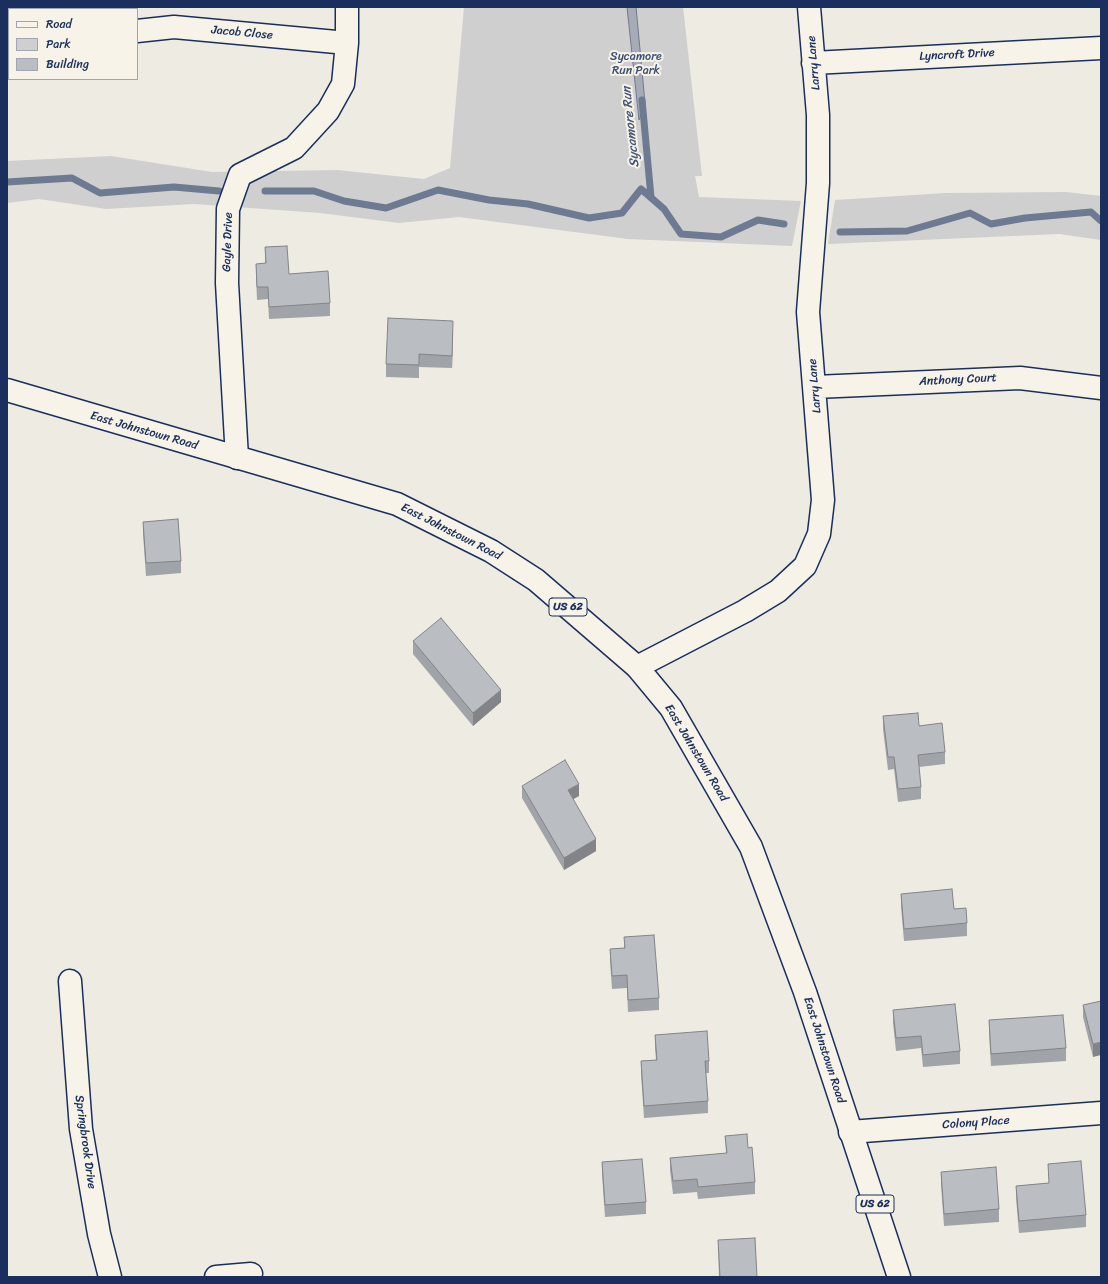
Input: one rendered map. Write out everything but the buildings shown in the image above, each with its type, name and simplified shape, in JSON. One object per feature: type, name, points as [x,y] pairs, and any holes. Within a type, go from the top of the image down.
[{"type":"main road","name":"Gayle Drive","points":[[237,458],[227,283],[228,209],[240,175],[294,148],[328,111],[343,84],[347,43],[347,7]]},
{"type":"main road","name":"Larry Lane","points":[[637,667],[745,611],[778,591],[804,566],[819,534],[823,500],[808,312],[818,183],[818,115],[809,7]]},
{"type":"main road","name":"Jacob Close","points":[[138,31],[174,27],[347,43]]},
{"type":"main road","name":"Lyncroft Drive","points":[[813,63],[1101,48]]},
{"type":"main road","name":"Anthony Court","points":[[815,387],[1020,378],[1101,388]]},
{"type":"main road","name":"East Johnstown Road","points":[[7,390],[398,504],[491,551],[536,580],[637,667],[671,708],[750,846],[805,992],[899,1277]]},
{"type":"main road","name":"Springbrook Drive","points":[[70,981],[80,1129],[99,1234],[110,1277]]},
{"type":"main road","name":"Colony Place","points":[[850,1132],[1101,1113]]},
{"type":"main road","points":[[216,1277],[252,1274]]},
{"type":"green space","name":"Sycamore Run Park","points":[[464,7],[683,7],[702,176],[695,176],[699,197],[801,201],[792,246],[628,239],[459,217],[399,223],[320,213],[194,204],[106,209],[39,199],[7,203],[7,161],[111,156],[212,172],[337,170],[424,179],[450,168]]},
{"type":"green space","points":[[1066,192],[1101,196],[1101,240],[1059,234],[828,244],[835,200],[945,193]]},
{"type":"shaded area","points":[[627,7],[636,7],[645,103],[639,120]]},
{"type":"waterway","name":"Sycamore Run","points":[[642,100],[651,197]]},
{"type":"waterway","points":[[7,182],[72,178],[100,193],[174,187],[219,191]]},
{"type":"waterway","points":[[265,191],[314,191],[344,201],[386,208],[438,190],[489,200],[528,204],[589,218],[622,213],[641,189],[664,209],[681,234],[721,237],[758,220],[784,224]]},
{"type":"waterway","points":[[840,232],[907,231],[970,213],[991,224],[1025,218],[1091,212],[1101,221]]}]
